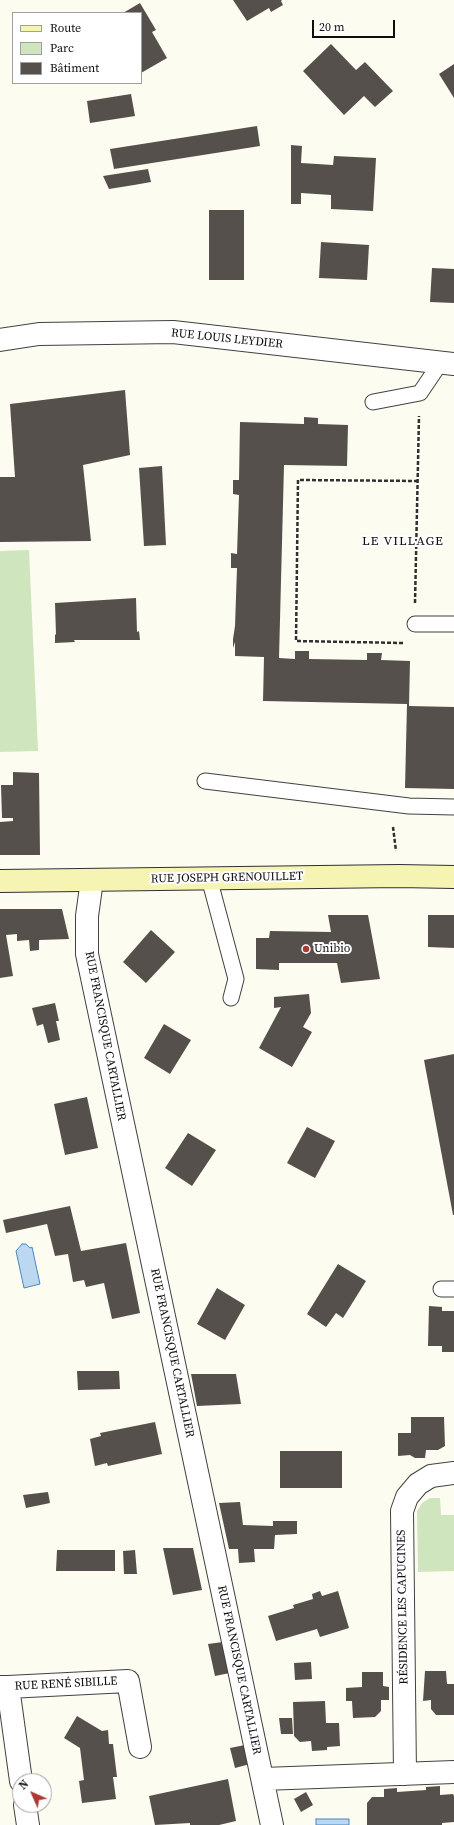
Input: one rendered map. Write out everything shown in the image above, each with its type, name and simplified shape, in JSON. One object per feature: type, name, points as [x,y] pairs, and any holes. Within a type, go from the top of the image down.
[{"type":"main road","name":"RUE JOSEPH GRENOUILLET","points":[[0,881],[398,876],[454,877]]},
{"type":"street","name":"RUE LOUIS LEYDIER","points":[[0,340],[39,334],[173,332],[447,363]]},
{"type":"street","name":"RUE FRANCISQUE CARTALLIER","points":[[92,880],[87,916],[87,954],[272,1825]]},
{"type":"street","name":"RÉSIDENCE LES CAPUCINES","points":[[405,1774],[402,1512],[407,1498],[418,1484],[431,1476],[454,1473]]},
{"type":"street","name":"RUE RENÉ SIBILLE","points":[[20,1773],[4,1687],[128,1681],[140,1747]]},
{"type":"street","points":[[263,1779],[454,1772]]},
{"type":"street","points":[[26,1813],[28,1825]]},
{"type":"lane","points":[[373,402],[420,393],[447,363]]},
{"type":"lane","points":[[415,624],[454,624]]},
{"type":"lane","points":[[205,781],[391,804],[454,807]]},
{"type":"lane","points":[[209,878],[236,979],[231,998]]},
{"type":"path","points":[[418,481],[298,480],[296,641],[413,643],[415,624],[420,393]]},
{"type":"path","points":[[391,804],[398,876]]},
{"type":"green space","points":[[29,550],[38,751],[0,752],[0,551]]},
{"type":"green space","points":[[430,1498],[440,1498],[441,1515],[454,1515],[454,1571],[418,1572],[417,1511],[422,1503]]},
{"type":"water","points":[[22,1244],[26,1244],[30,1248],[32,1247],[40,1284],[24,1288],[16,1251]]},
{"type":"water","points":[[316,1819],[349,1819],[349,1825],[316,1825]]},
{"type":"building","points":[[233,0],[282,0],[283,5],[271,12],[269,8],[247,21]]},
{"type":"building","points":[[140,3],[156,30],[152,32],[167,58],[142,72],[142,12],[125,12]]},
{"type":"building","points":[[331,44],[356,70],[365,62],[393,91],[375,107],[364,96],[344,115],[303,71]]},
{"type":"building","points":[[454,64],[454,98],[439,74]]},
{"type":"building","points":[[131,94],[135,116],[90,123],[87,101]]},
{"type":"building","points":[[257,126],[260,146],[114,169],[110,149]]},
{"type":"building","points":[[291,145],[302,146],[301,163],[333,165],[334,156],[376,158],[373,211],[331,209],[331,195],[301,193],[301,204],[291,204]]},
{"type":"building","points":[[148,169],[151,182],[109,189],[103,176]]},
{"type":"building","points":[[209,210],[244,210],[244,280],[209,280]]},
{"type":"building","points":[[321,242],[369,245],[367,280],[319,278]]},
{"type":"building","points":[[432,268],[454,269],[454,303],[430,302]]},
{"type":"building","points":[[125,390],[130,455],[83,465],[91,541],[0,542],[0,477],[15,477],[10,404]]},
{"type":"building","points":[[304,417],[318,418],[318,424],[348,425],[347,466],[284,465],[279,658],[295,659],[295,651],[309,651],[309,659],[367,660],[367,653],[382,653],[381,660],[410,661],[409,706],[454,707],[454,789],[405,788],[407,704],[263,701],[264,657],[235,656],[235,642],[233,648],[233,639],[235,626],[237,568],[231,568],[231,553],[237,554],[239,495],[233,494],[233,480],[239,480],[240,422],[304,424]]},
{"type":"building","points":[[162,466],[166,545],[144,546],[139,468]]},
{"type":"building","points":[[136,598],[137,632],[139,631],[140,640],[74,640],[75,642],[55,643],[55,603]]},
{"type":"building","points":[[13,772],[39,773],[40,855],[0,855],[0,822],[13,821],[13,818],[2,818],[1,785],[13,785]]},
{"type":"building","points":[[0,909],[62,909],[69,939],[39,940],[39,950],[30,951],[29,940],[17,941],[17,934],[6,935],[13,976],[0,978]]},
{"type":"building","points":[[328,915],[368,915],[380,979],[341,983],[337,963],[279,963],[279,970],[256,969],[256,938],[269,938],[270,931],[331,932]]},
{"type":"building","points":[[428,915],[454,915],[454,948],[428,947]]},
{"type":"building","points":[[151,930],[175,952],[146,983],[123,962]]},
{"type":"building","points":[[309,994],[311,1013],[303,1027],[312,1032],[292,1067],[259,1048],[281,1007],[274,1008],[274,997]]},
{"type":"building","points":[[55,1003],[59,1021],[56,1021],[60,1040],[48,1043],[43,1024],[37,1026],[32,1008]]},
{"type":"building","points":[[164,1024],[191,1040],[170,1074],[144,1058]]},
{"type":"building","points":[[454,1054],[454,1215],[453,1215],[424,1060]]},
{"type":"building","points":[[87,1097],[98,1148],[65,1155],[54,1104]]},
{"type":"building","points":[[307,1127],[335,1141],[315,1178],[287,1163]]},
{"type":"building","points":[[188,1133],[216,1150],[192,1186],[165,1168]]},
{"type":"building","points":[[70,1206],[81,1251],[126,1243],[140,1313],[112,1319],[104,1283],[86,1287],[84,1280],[73,1282],[68,1254],[55,1256],[47,1224],[6,1233],[3,1220]]},
{"type":"building","points":[[338,1264],[366,1281],[343,1318],[336,1313],[326,1327],[307,1314]]},
{"type":"building","points":[[217,1288],[245,1305],[225,1340],[197,1324]]},
{"type":"building","points":[[429,1306],[442,1307],[442,1311],[454,1311],[454,1352],[442,1352],[442,1346],[428,1346]]},
{"type":"building","points":[[77,1371],[119,1371],[120,1389],[78,1390]]},
{"type":"building","points":[[191,1374],[236,1374],[241,1404],[197,1406]]},
{"type":"building","points":[[411,1417],[444,1417],[445,1446],[438,1450],[426,1450],[425,1458],[415,1458],[410,1455],[398,1456],[398,1433],[411,1433]]},
{"type":"building","points":[[155,1422],[162,1454],[108,1466],[107,1463],[95,1466],[90,1439],[101,1436],[100,1433]]},
{"type":"building","points":[[280,1451],[342,1451],[342,1488],[280,1488]]},
{"type":"building","points":[[48,1492],[50,1503],[26,1508],[23,1495]]},
{"type":"building","points":[[240,1502],[243,1525],[273,1526],[273,1521],[297,1521],[297,1534],[275,1535],[274,1549],[254,1549],[255,1562],[239,1563],[238,1549],[229,1549],[219,1503]]},
{"type":"building","points":[[163,1548],[193,1548],[202,1590],[173,1595]]},
{"type":"building","points":[[57,1550],[115,1550],[115,1571],[56,1571]]},
{"type":"building","points":[[135,1550],[137,1574],[124,1574],[123,1551]]},
{"type":"building","points":[[320,1591],[322,1596],[338,1591],[349,1628],[320,1637],[317,1629],[276,1641],[268,1616],[294,1608],[293,1605],[313,1599],[312,1594]]},
{"type":"building","points":[[223,1642],[230,1673],[215,1676],[208,1644]]},
{"type":"building","points":[[311,1662],[312,1679],[295,1680],[294,1663]]},
{"type":"building","points":[[425,1671],[446,1671],[447,1684],[454,1684],[454,1715],[436,1715],[431,1709],[431,1700],[423,1701]]},
{"type":"building","points":[[362,1672],[383,1672],[383,1686],[389,1687],[389,1700],[381,1700],[381,1711],[375,1717],[353,1718],[352,1701],[346,1701],[346,1688],[362,1687]]},
{"type":"building","points":[[325,1701],[326,1723],[339,1723],[340,1746],[327,1747],[327,1750],[312,1751],[311,1741],[300,1742],[294,1736],[293,1702]]},
{"type":"building","points":[[77,1716],[102,1731],[108,1730],[109,1744],[113,1744],[117,1777],[113,1777],[116,1799],[82,1803],[79,1781],[84,1780],[80,1748],[64,1738]]},
{"type":"building","points":[[279,1718],[292,1718],[293,1734],[281,1734]]},
{"type":"building","points":[[245,1745],[250,1764],[235,1768],[230,1748]]},
{"type":"building","points":[[228,1779],[236,1821],[219,1825],[190,1825],[190,1823],[155,1825],[149,1796]]},
{"type":"building","points":[[440,1786],[440,1795],[453,1794],[454,1796],[454,1822],[442,1823],[442,1825],[367,1825],[367,1803],[372,1797],[384,1797],[384,1789],[397,1788],[397,1792],[426,1790],[426,1787]]},
{"type":"building","points":[[306,1792],[313,1805],[301,1812],[294,1799]]},
{"type":"place","name":"Unibio","points":[[306,949]]},
{"type":"district","name":"LE VILLAGE","points":[[403,542]]}]
